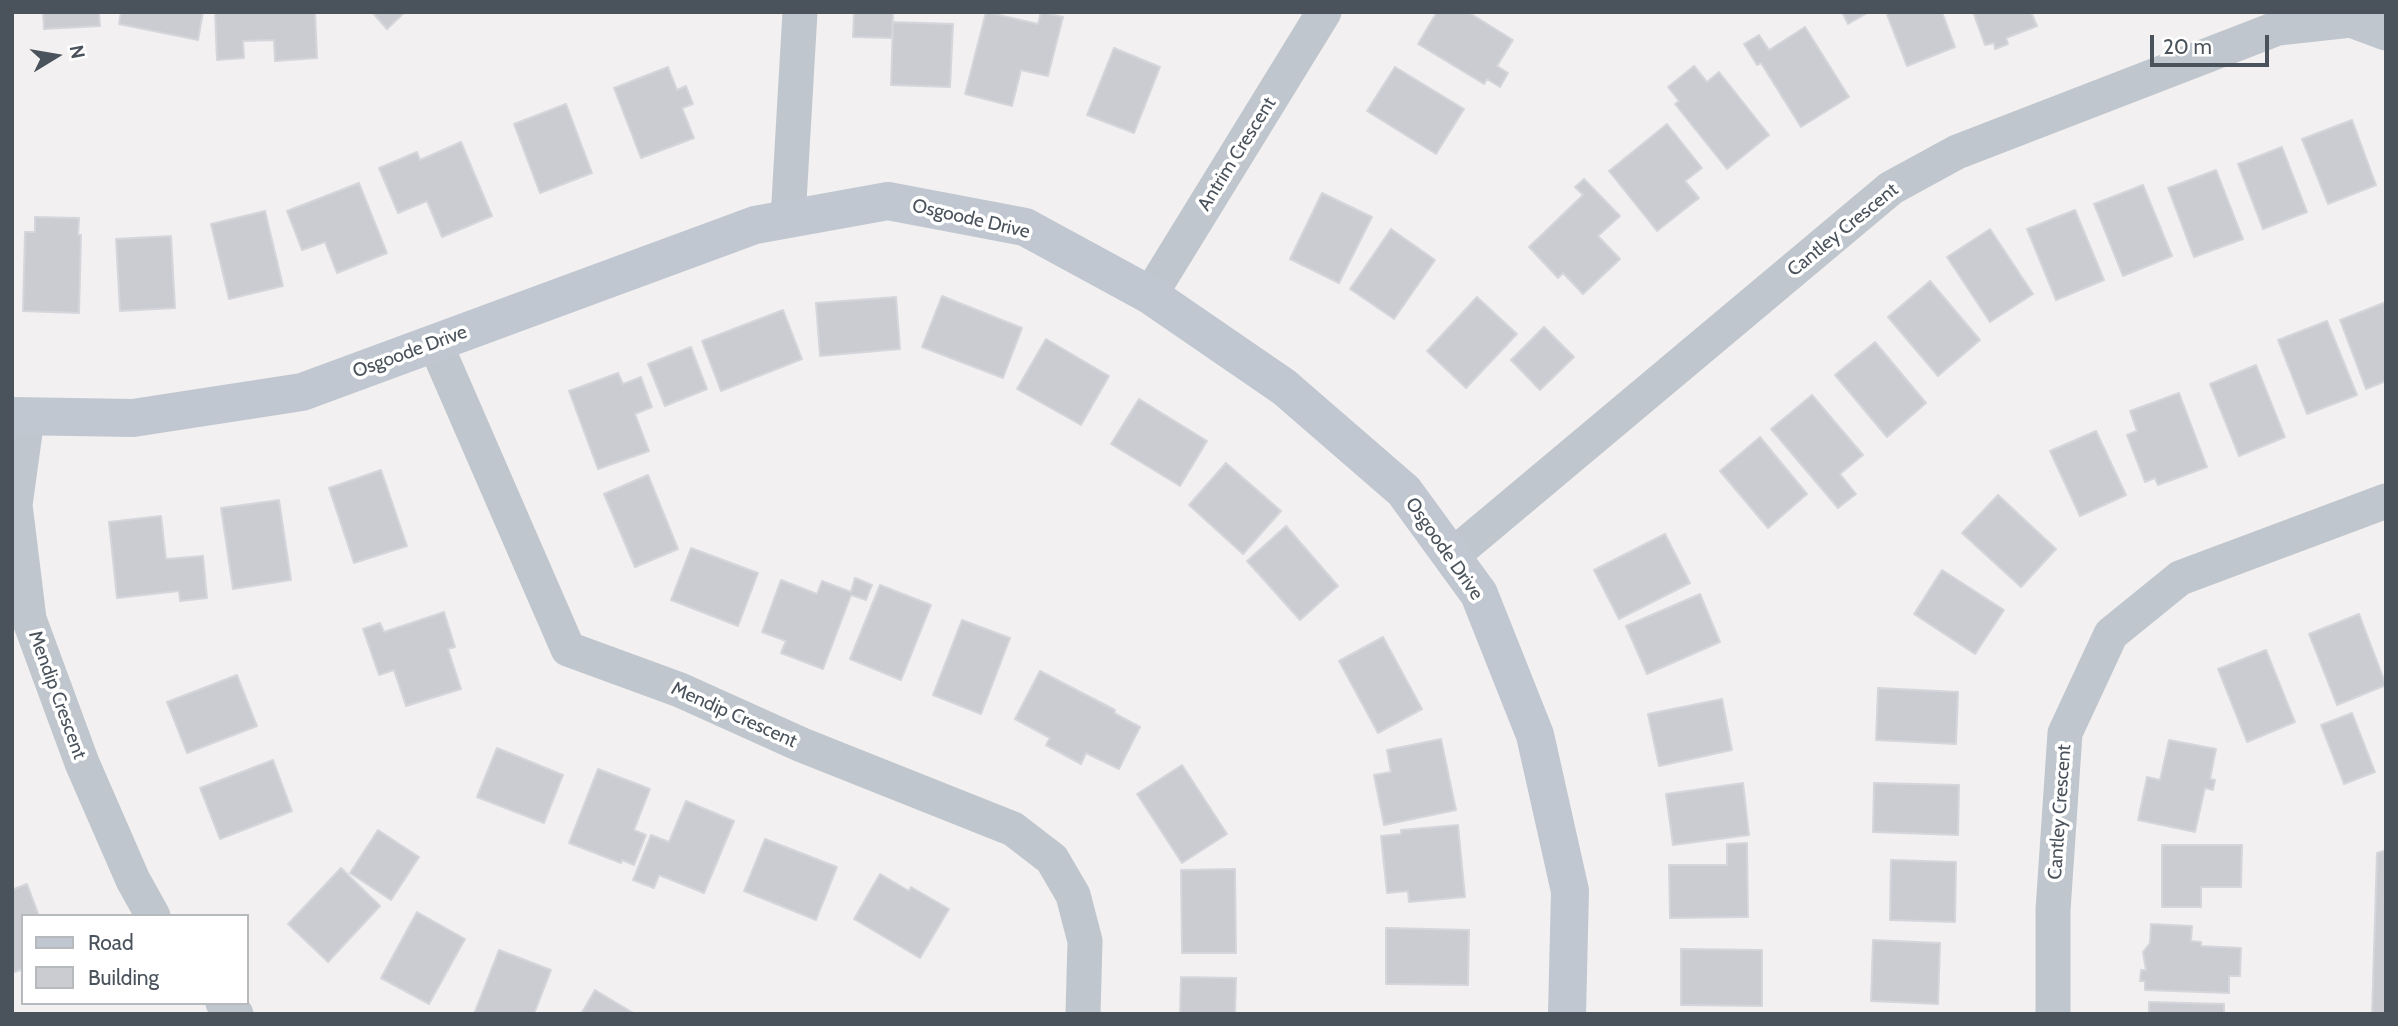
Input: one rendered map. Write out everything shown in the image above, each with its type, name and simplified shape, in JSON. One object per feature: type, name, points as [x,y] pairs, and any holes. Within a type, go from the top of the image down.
[{"type":"street","points":[[788,219],[800,12]]},
{"type":"street","name":"Antrim Crescent","points":[[1150,295],[1324,12]]},
{"type":"street","name":"Cantley Crescent","points":[[1452,556],[1891,188],[1957,152],[2278,28],[2351,20],[2386,33]]},
{"type":"street","name":"Osgoode Drive","points":[[19,417],[133,418],[302,392],[755,225],[888,201],[1025,227],[1150,295],[1284,387],[1404,491],[1479,594],[1535,735],[1570,891],[1567,1014]]},
{"type":"street","name":"Mendip Crescent","points":[[435,343],[568,649],[680,690],[802,746],[1013,829],[1052,859],[1073,895],[1085,941],[1083,1014]]},
{"type":"street","name":"Mendip Crescent","points":[[19,417],[15,505],[29,619],[82,763],[133,880],[152,914]]},
{"type":"street","name":"Cantley Crescent","points":[[2053,1014],[2053,910],[2065,733],[2111,634],[2180,578],[2386,501]]},
{"type":"building","points":[[43,12],[99,12],[100,26],[44,29]]},
{"type":"building","points":[[121,12],[203,12],[198,40],[119,24]]},
{"type":"building","points":[[215,12],[315,12],[317,58],[275,61],[274,40],[243,41],[244,58],[217,60]]},
{"type":"building","points":[[372,12],[405,12],[387,29]]},
{"type":"building","points":[[854,12],[893,12],[892,38],[853,37]]},
{"type":"building","points":[[986,12],[1038,24],[1041,12],[1063,17],[1048,76],[1021,70],[1012,106],[965,94]]},
{"type":"building","points":[[1437,12],[1468,12],[1513,40],[1497,66],[1508,73],[1500,87],[1487,79],[1484,84],[1418,44]]},
{"type":"building","points":[[1842,12],[1869,12],[1848,24]]},
{"type":"building","points":[[1886,12],[1942,12],[1955,47],[1907,66]]},
{"type":"building","points":[[1973,12],[2031,12],[2037,26],[2006,38],[2008,44],[1995,49],[1994,43],[1985,45]]},
{"type":"building","points":[[893,22],[953,24],[950,87],[891,85]]},
{"type":"building","points":[[1805,27],[1849,97],[1801,127],[1761,63],[1757,65],[1744,44],[1759,35],[1769,50]]},
{"type":"building","points":[[1114,48],[1160,67],[1134,133],[1087,115]]},
{"type":"building","points":[[1694,66],[1707,82],[1719,72],[1769,135],[1727,169],[1675,104],[1679,101],[1668,87]]},
{"type":"building","points":[[668,67],[677,90],[686,86],[693,104],[682,108],[694,138],[641,158],[614,88]]},
{"type":"building","points":[[1395,67],[1464,109],[1436,154],[1367,111]]},
{"type":"building","points":[[566,104],[592,173],[540,193],[514,124]]},
{"type":"building","points":[[2352,120],[2376,185],[2328,204],[2302,139]]},
{"type":"building","points":[[1667,124],[1702,168],[1685,181],[1699,198],[1657,231],[1609,171]]},
{"type":"building","points":[[461,142],[492,216],[442,237],[427,201],[398,213],[379,168],[417,152],[420,160]]},
{"type":"building","points":[[2282,147],[2307,212],[2263,229],[2238,164]]},
{"type":"building","points":[[2216,170],[2243,239],[2194,257],[2168,188]]},
{"type":"building","points":[[1584,179],[1620,216],[1598,236],[1620,259],[1583,294],[1563,273],[1558,278],[1529,247],[1583,195],[1575,187]]},
{"type":"building","points":[[359,183],[387,253],[337,273],[325,242],[302,250],[287,211]]},
{"type":"building","points":[[2143,185],[2172,256],[2123,276],[2094,204]]},
{"type":"building","points":[[1322,193],[1372,217],[1339,283],[1290,259]]},
{"type":"building","points":[[2075,210],[2104,280],[2056,300],[2027,229]]},
{"type":"building","points":[[265,211],[283,286],[229,299],[211,224]]},
{"type":"building","points":[[35,217],[79,218],[79,313],[23,311],[25,232],[35,232]]},
{"type":"building","points":[[1391,229],[1435,260],[1394,319],[1350,289]]},
{"type":"building","points":[[1990,229],[2033,294],[1990,322],[1947,257]]},
{"type":"building","points":[[171,236],[175,308],[120,311],[116,239]]},
{"type":"building","points":[[1930,281],[1980,340],[1938,376],[1888,317]]},
{"type":"building","points":[[942,296],[1022,328],[1003,378],[922,347]]},
{"type":"building","points":[[896,297],[900,349],[820,356],[816,303]]},
{"type":"building","points":[[1477,297],[1517,334],[1466,388],[1427,351]]},
{"type":"building","points":[[2386,302],[2386,381],[2366,389],[2340,320]]},
{"type":"building","points":[[783,310],[802,359],[721,391],[702,341]]},
{"type":"building","points":[[2327,321],[2357,395],[2307,414],[2278,340]]},
{"type":"building","points":[[1544,327],[1574,357],[1540,390],[1511,360]]},
{"type":"building","points":[[1046,339],[1109,376],[1081,425],[1017,389]]},
{"type":"building","points":[[1875,342],[1926,403],[1887,437],[1835,375]]},
{"type":"building","points":[[691,347],[707,389],[665,406],[648,364]]},
{"type":"building","points":[[2256,365],[2285,437],[2239,456],[2210,384]]},
{"type":"building","points":[[618,373],[623,384],[641,377],[652,407],[635,414],[649,451],[598,469],[569,391]]},
{"type":"building","points":[[2179,393],[2207,467],[2158,485],[2155,478],[2145,482],[2127,435],[2137,431],[2130,411]]},
{"type":"building","points":[[1812,395],[1863,455],[1840,474],[1856,494],[1838,508],[1771,429]]},
{"type":"building","points":[[1139,399],[1207,441],[1180,486],[1111,444]]},
{"type":"building","points":[[2096,431],[2126,495],[2080,516],[2050,451]]},
{"type":"building","points":[[1760,437],[1807,494],[1768,528],[1720,471]]},
{"type":"building","points":[[1226,463],[1281,511],[1243,554],[1189,505]]},
{"type":"building","points":[[381,470],[407,546],[354,563],[329,488]]},
{"type":"building","points":[[648,475],[678,549],[635,567],[604,494]]},
{"type":"building","points":[[1998,495],[2056,549],[2021,587],[1962,533]]},
{"type":"building","points":[[279,500],[291,580],[233,589],[221,508]]},
{"type":"building","points":[[161,516],[166,559],[203,556],[207,598],[180,601],[179,591],[117,598],[109,522]]},
{"type":"building","points":[[1286,526],[1338,586],[1300,620],[1247,561]]},
{"type":"building","points":[[1665,534],[1690,583],[1619,619],[1594,570]]},
{"type":"building","points":[[691,548],[758,573],[738,626],[671,600]]},
{"type":"building","points":[[1942,570],[2004,610],[1975,654],[1914,614]]},
{"type":"building","points":[[855,578],[872,585],[866,600],[851,595],[823,669],[781,653],[786,641],[762,632],[781,580],[817,594],[822,581],[851,592]]},
{"type":"building","points":[[880,585],[931,605],[901,680],[850,659]]},
{"type":"building","points":[[1700,594],[1720,642],[1647,674],[1626,626]]},
{"type":"building","points":[[444,612],[455,647],[448,649],[461,689],[406,706],[394,670],[379,675],[363,629],[380,623],[384,632]]},
{"type":"building","points":[[2359,614],[2386,685],[2337,705],[2309,634]]},
{"type":"building","points":[[962,620],[1010,638],[981,714],[933,695]]},
{"type":"building","points":[[1383,637],[1422,709],[1378,733],[1339,661]]},
{"type":"building","points":[[2266,650],[2295,722],[2247,742],[2218,669]]},
{"type":"building","points":[[1040,671],[1115,710],[1114,713],[1140,727],[1119,769],[1086,753],[1081,764],[1046,745],[1050,738],[1015,719]]},
{"type":"building","points":[[237,675],[257,726],[187,753],[167,702]]},
{"type":"building","points":[[1878,688],[1958,692],[1956,744],[1876,740]]},
{"type":"building","points":[[1722,699],[1732,750],[1659,766],[1648,714]]},
{"type":"building","points":[[2352,713],[2375,772],[2344,784],[2321,725]]},
{"type":"building","points":[[1441,739],[1456,810],[1384,825],[1374,775],[1391,772],[1387,750]]},
{"type":"building","points":[[2169,740],[2216,749],[2210,779],[2215,780],[2213,790],[2205,788],[2195,832],[2138,820],[2147,777],[2160,780]]},
{"type":"building","points":[[497,748],[563,775],[544,823],[477,797]]},
{"type":"building","points":[[273,760],[292,811],[220,839],[200,788]]},
{"type":"building","points":[[1182,765],[1227,834],[1182,863],[1137,794]]},
{"type":"building","points":[[598,769],[650,789],[634,830],[646,835],[634,865],[622,860],[621,863],[569,843]]},
{"type":"building","points":[[1743,783],[1749,835],[1673,845],[1666,794]]},
{"type":"building","points":[[1874,783],[1959,785],[1958,835],[1873,832]]},
{"type":"building","points":[[686,801],[734,821],[704,893],[659,875],[654,888],[633,880],[651,835],[669,842]]},
{"type":"building","points":[[1458,825],[1465,897],[1409,902],[1408,891],[1387,893],[1381,836],[1401,834],[1401,830]]},
{"type":"building","points":[[378,830],[419,857],[391,900],[350,873]]},
{"type":"building","points":[[765,839],[837,867],[816,920],[744,891]]},
{"type":"building","points":[[1747,843],[1748,917],[1670,918],[1669,865],[1727,865],[1727,844]]},
{"type":"building","points":[[2162,845],[2242,845],[2241,887],[2201,887],[2201,907],[2162,907]]},
{"type":"building","points":[[2386,850],[2386,1014],[2372,1014],[2377,853]]},
{"type":"building","points":[[1891,860],[1956,862],[1955,922],[1890,920]]},
{"type":"building","points":[[341,868],[380,906],[328,962],[288,924]]},
{"type":"building","points":[[1235,869],[1236,953],[1182,953],[1181,870]]},
{"type":"building","points":[[880,874],[909,891],[911,887],[949,909],[920,958],[854,919]]},
{"type":"building","points":[[27,884],[38,914],[21,914],[21,970],[12,973],[12,890]]},
{"type":"building","points":[[417,912],[465,939],[429,1004],[381,978]]},
{"type":"building","points":[[2151,924],[2192,926],[2191,941],[2201,942],[2201,946],[2241,948],[2240,976],[2229,976],[2229,993],[2145,990],[2145,981],[2140,981],[2141,970],[2146,970],[2143,952],[2150,943]]},
{"type":"building","points":[[1386,928],[1469,930],[1468,985],[1386,984]]},
{"type":"building","points":[[1873,940],[1940,943],[1938,1004],[1871,1001]]},
{"type":"building","points":[[1681,949],[1762,950],[1762,1006],[1681,1005]]},
{"type":"building","points":[[499,950],[551,970],[534,1014],[474,1014]]},
{"type":"building","points":[[1181,977],[1236,978],[1235,1014],[1180,1014]]},
{"type":"building","points":[[595,990],[635,1014],[581,1014]]},
{"type":"building","points":[[2149,1002],[2224,1004],[2224,1014],[2149,1014]]}]
